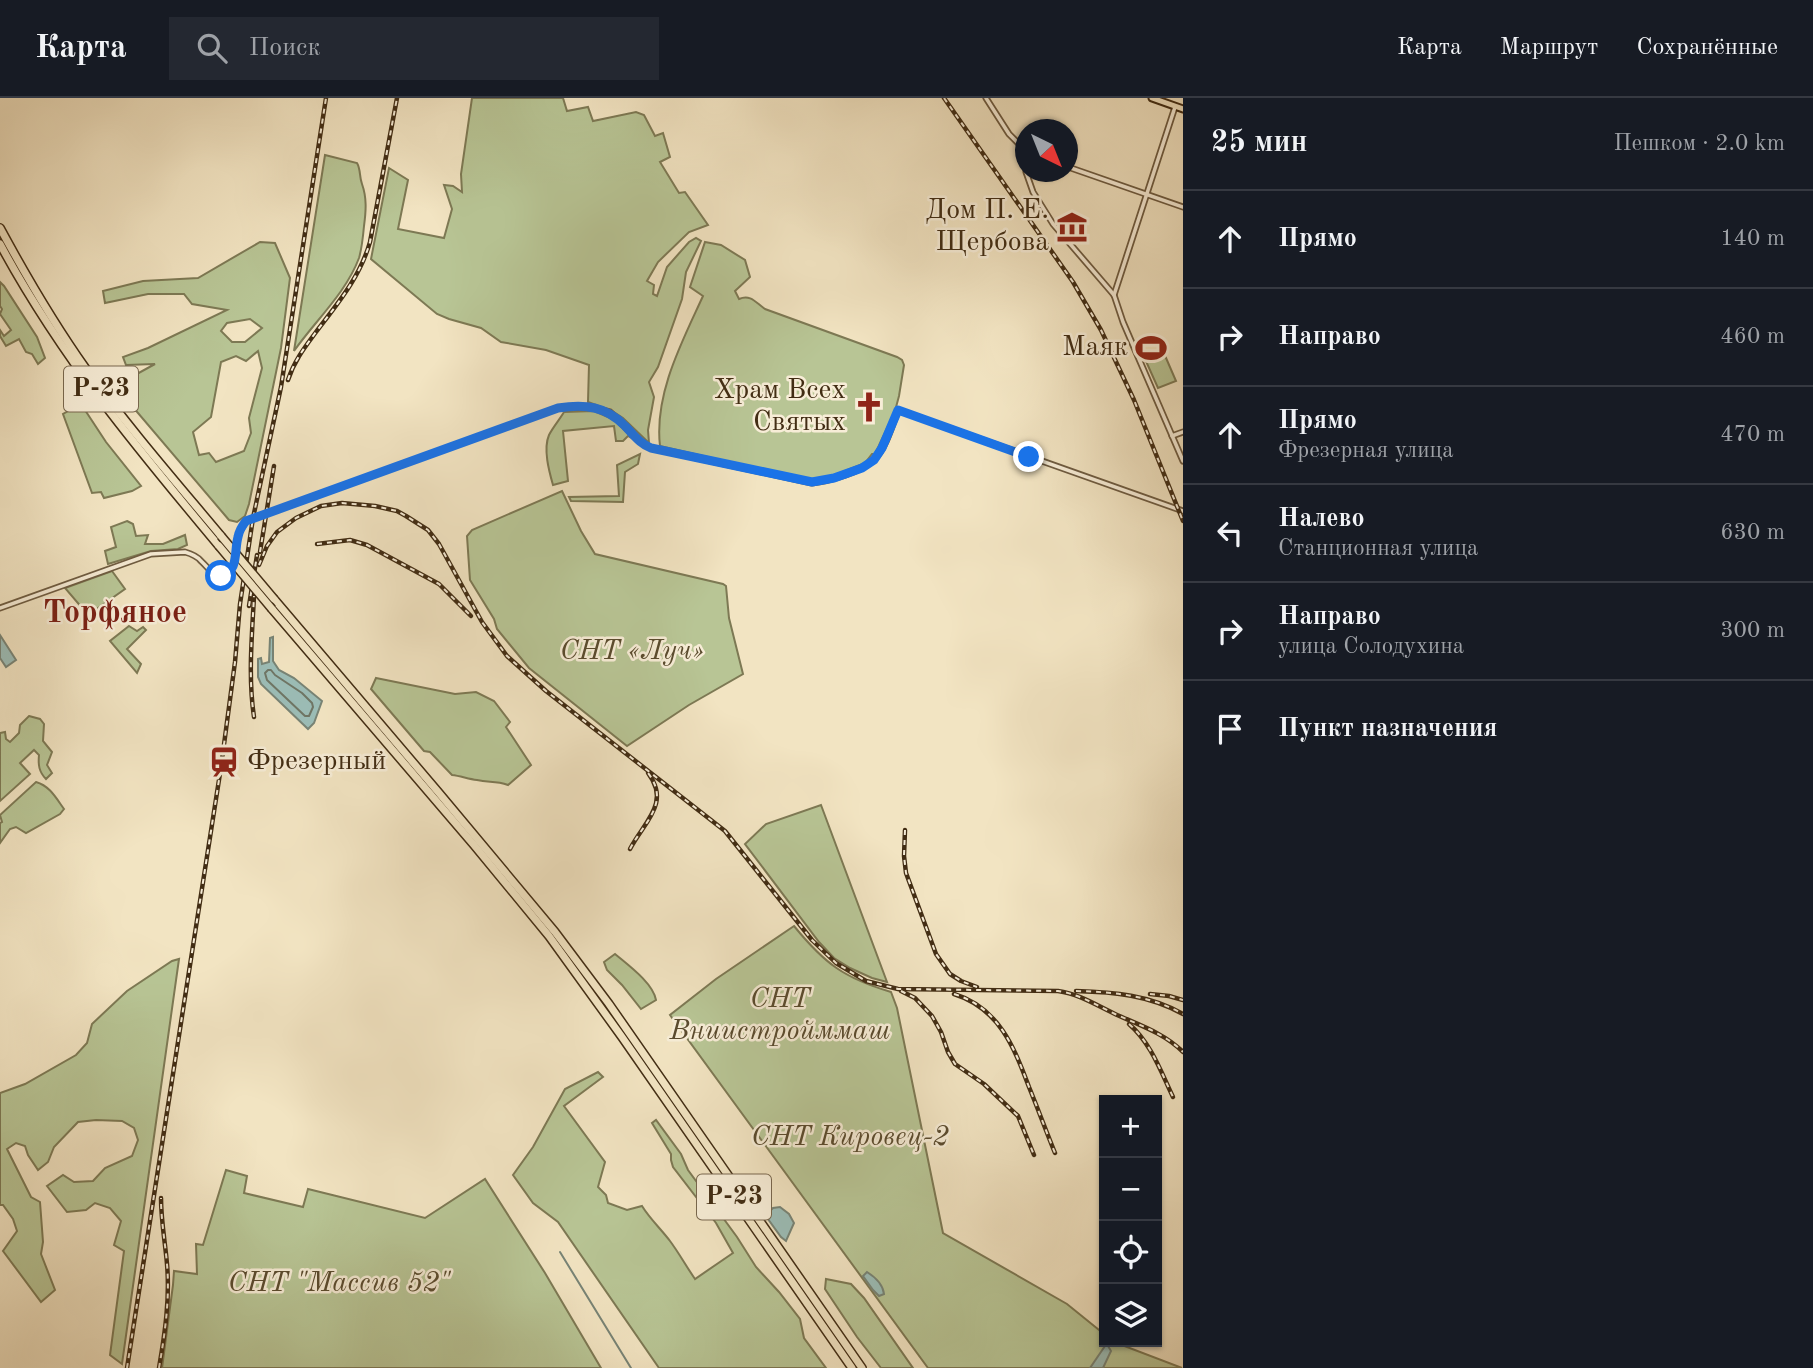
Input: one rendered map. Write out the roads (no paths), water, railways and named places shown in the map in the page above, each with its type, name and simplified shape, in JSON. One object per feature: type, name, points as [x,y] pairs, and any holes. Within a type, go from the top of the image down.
[{"type":"highway","name":"Р-23","points":[[0,228],[50,315],[133,430],[555,932],[609,1004],[862,1368]]},
{"type":"highway","name":"Р-23","points":[[0,244],[44,319],[127,435],[549,936],[852,1368]]},
{"type":"main road","points":[[1152,98],[1183,109]]},
{"type":"street","points":[[986,98],[1015,141]]},
{"type":"street","points":[[1114,295],[1175,106]]},
{"type":"street","points":[[1078,171],[1183,206]]},
{"type":"street","points":[[1030,182],[1053,224],[1114,295],[1129,338],[1183,461]]},
{"type":"street","points":[[0,608],[151,554],[190,553],[204,563],[211,573],[227,575],[233,567],[237,539],[246,521],[558,408],[579,406],[610,412],[644,445],[661,451],[806,482],[820,482],[862,468],[874,460],[898,410],[1183,511]]},
{"type":"street","points":[[1172,436],[1183,432]]},
{"type":"water","points":[[0,635],[16,660],[6,667],[0,658]]},
{"type":"water","points":[[273,637],[273,661],[279,670],[294,678],[322,701],[314,723],[308,729],[261,684],[258,677],[258,659],[261,658],[262,664],[269,662],[270,638]]},
{"type":"water","points":[[763,1203],[770,1211],[780,1207],[789,1214],[794,1223],[786,1241],[760,1208]]},
{"type":"water","points":[[867,1272],[882,1287],[884,1294],[879,1296],[873,1290],[863,1276]]},
{"type":"water","points":[[1104,1347],[1109,1347],[1111,1351],[1103,1368],[1090,1368]]},
{"type":"waterway","points":[[560,1252],[631,1368]]},
{"type":"railway","points":[[127,1368],[221,767],[253,518],[281,387],[326,98]]},
{"type":"railway","points":[[288,380],[300,354],[348,289],[366,255],[397,98]]},
{"type":"railway","points":[[944,98],[1073,282],[1101,330],[1134,400],[1183,521]]},
{"type":"railway","points":[[260,552],[274,466]]},
{"type":"railway","points":[[259,565],[277,532],[296,518],[321,506],[342,503],[397,511],[428,530],[439,544],[482,622],[507,656],[546,691],[725,831],[812,940],[836,963],[866,981],[898,989],[1066,992],[1151,1030],[1183,1052]]},
{"type":"railway","points":[[317,544],[350,540],[367,545],[439,584],[471,616]]},
{"type":"railway","points":[[249,606],[257,555]]},
{"type":"railway","points":[[254,596],[251,672],[254,717]]},
{"type":"railway","points":[[630,849],[656,803],[657,794],[648,773]]},
{"type":"railway","points":[[905,830],[906,873],[936,954],[950,974],[977,987]]},
{"type":"railway","points":[[901,991],[915,998],[932,1016],[955,1064],[984,1084],[1018,1116],[1034,1155]]},
{"type":"railway","points":[[1076,991],[1131,996],[1183,1014]]},
{"type":"railway","points":[[954,994],[983,1009],[1003,1031],[1017,1058],[1055,1153]]},
{"type":"railway","points":[[1150,994],[1183,1000]]},
{"type":"railway","points":[[1129,1024],[1149,1049],[1173,1097]]},
{"type":"railway","points":[[159,1368],[168,1290],[161,1198]]},
{"type":"place","name":"Дом П. Е. Щербова","points":[[1072,227]]},
{"type":"place","name":"Маяк","points":[[1151,348]]},
{"type":"place","name":"Храм Всех Святых","points":[[869,407]]},
{"type":"place","name":"Фрезерный","points":[[224,762]]},
{"type":"district","name":"Торфяное","points":[[115,614]]},
{"type":"park label","name":"СНТ «Луч»","points":[[632,652]]},
{"type":"park label","name":"СНТ Вниистройммаш","points":[[780,1016]]},
{"type":"park label","name":"СНТ Кировец-2","points":[[850,1138]]},
{"type":"park label","name":"СНТ \"Массив 52\"","points":[[339,1284]]}]
